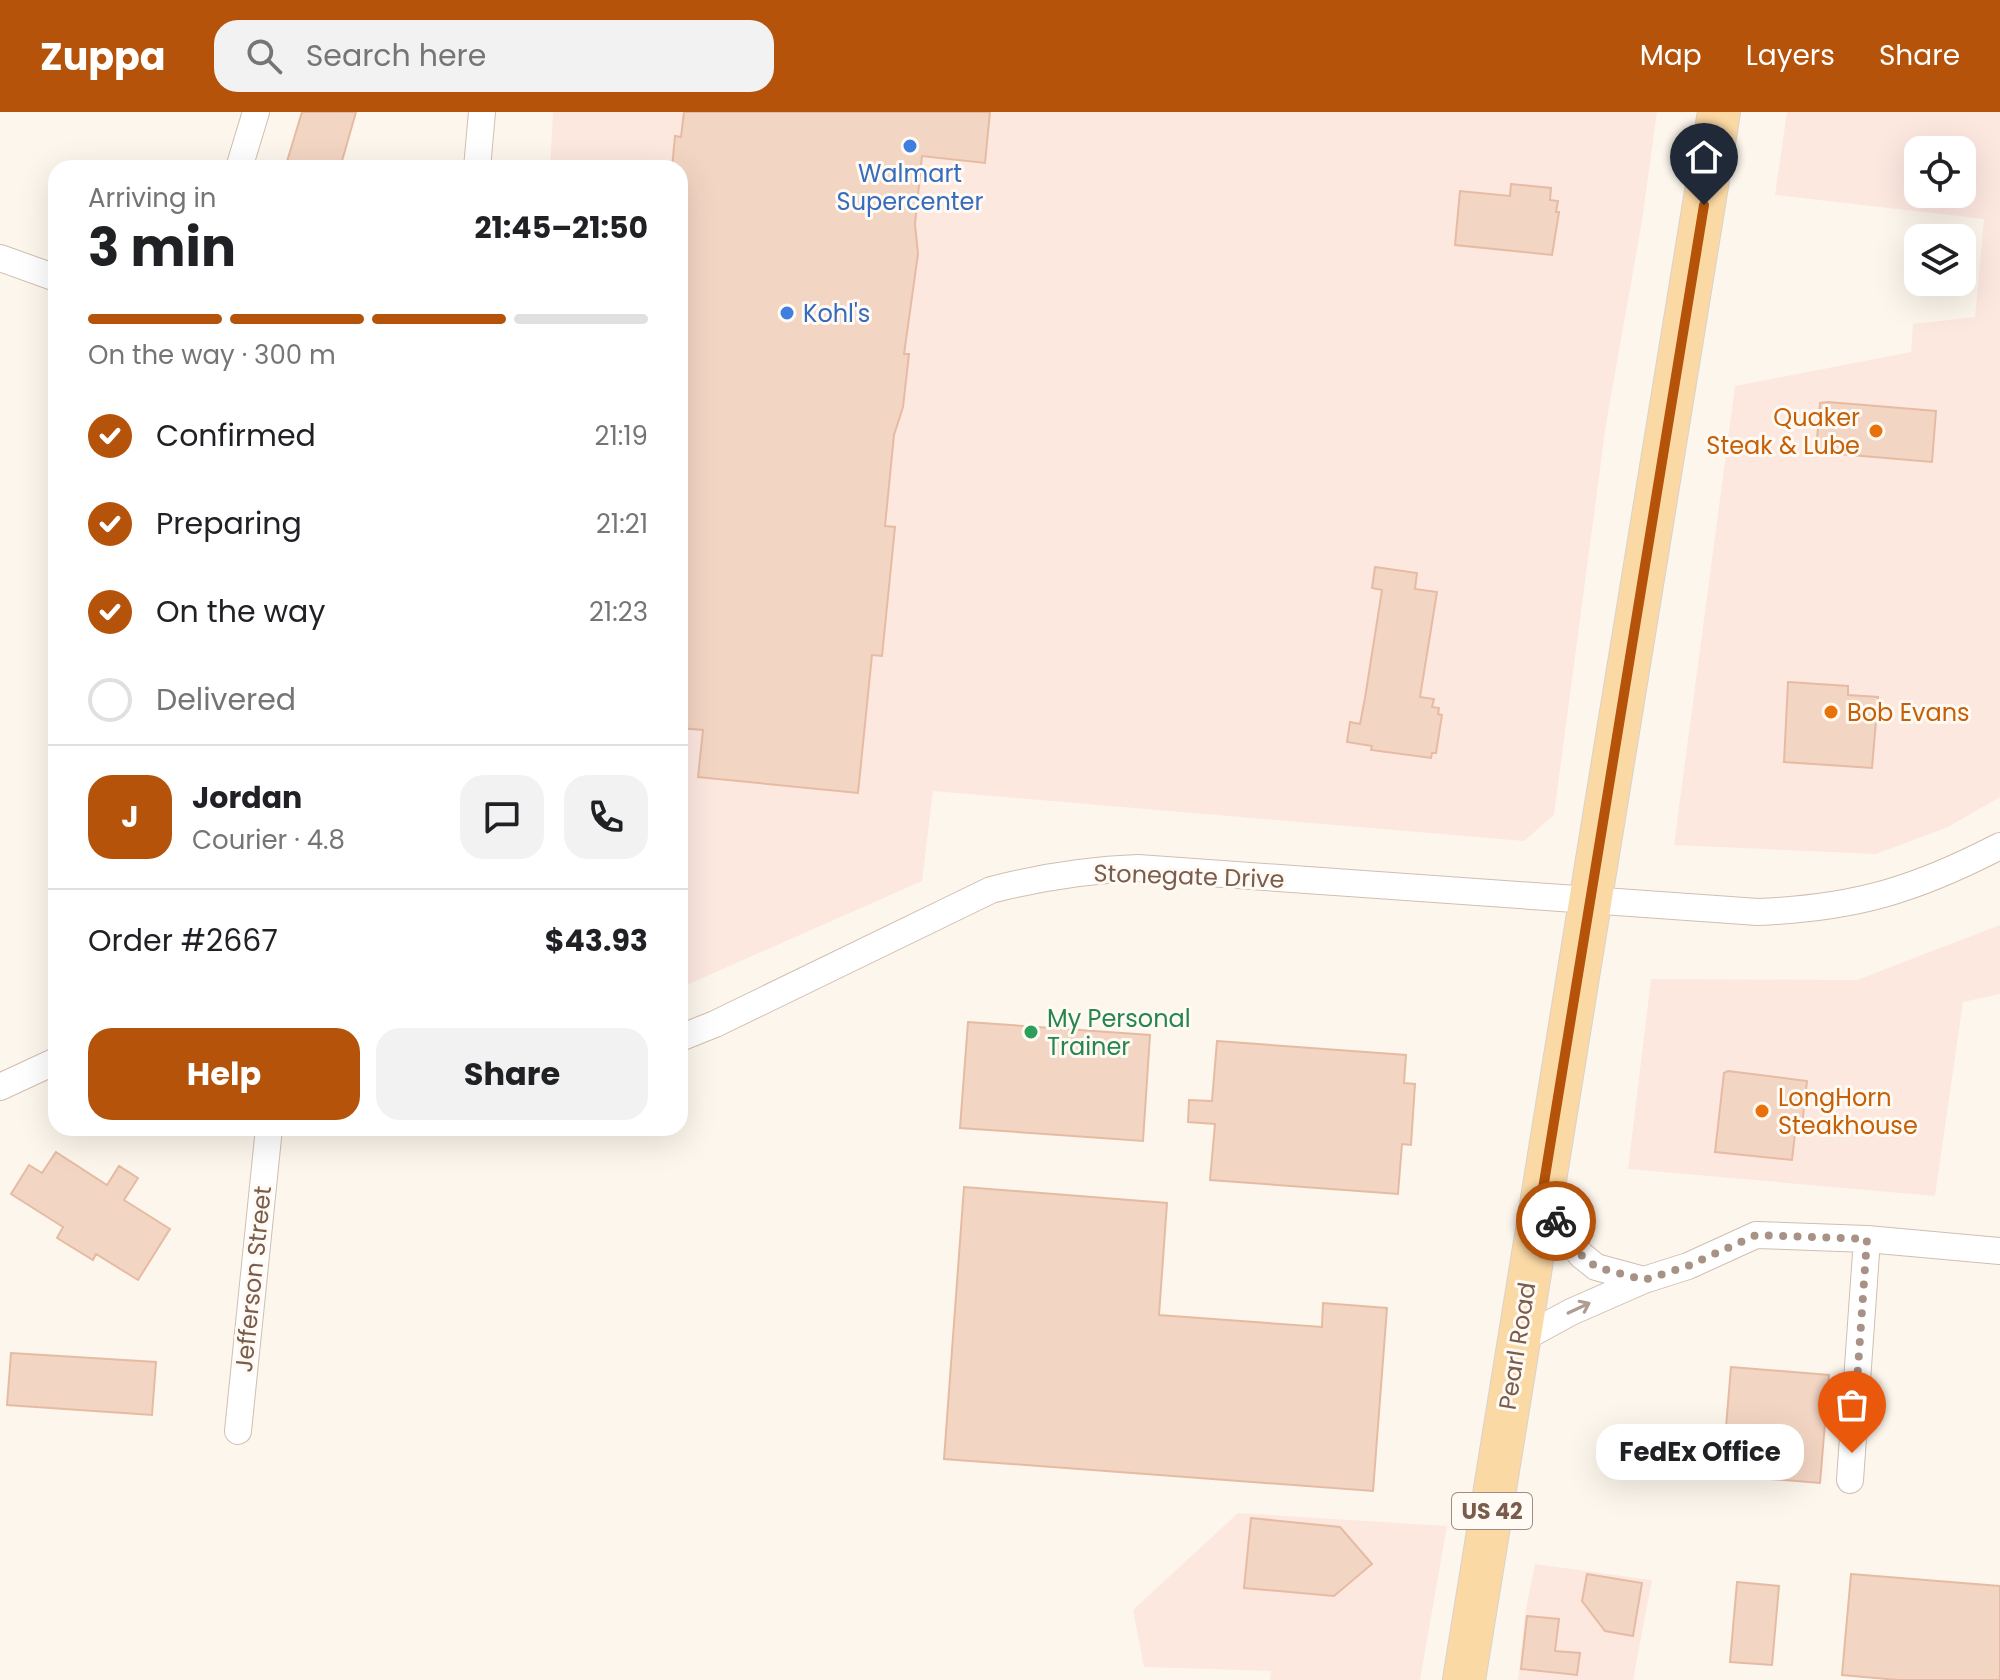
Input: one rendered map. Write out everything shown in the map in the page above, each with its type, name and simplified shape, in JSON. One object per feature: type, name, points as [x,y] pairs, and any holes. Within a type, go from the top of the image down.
[{"type":"main road","name":"Pearl Road","points":[[1464,1680],[1516,1342],[1719,112]]},
{"type":"street","points":[[241,160],[256,112]]},
{"type":"street","points":[[478,160],[482,112]]},
{"type":"street","points":[[0,258],[48,275]]},
{"type":"street","name":"Stonegate Drive","points":[[688,1035],[991,890],[1039,877],[1088,870],[1138,868],[1758,912],[1834,906],[1898,892],[1946,874],[2000,846]]},
{"type":"street","points":[[0,1087],[48,1065]]},
{"type":"street","name":"Jefferson Street","points":[[238,1431],[268,1136]]},
{"type":"street","points":[[1541,1201],[1581,1255],[1596,1267],[1644,1280]]},
{"type":"street","points":[[1516,1342],[1571,1312],[1644,1280],[1688,1266],[1756,1235],[1867,1239],[2000,1251]]},
{"type":"street","points":[[1850,1480],[1867,1239]]},
{"type":"shaded area","points":[[553,112],[1657,112],[1642,221],[1606,424],[1554,815],[1524,841],[933,791],[922,881],[688,984],[688,160],[550,160]]},
{"type":"shaded area","points":[[1787,112],[2000,112],[2000,797],[1948,827],[1876,854],[1674,845],[1735,386],[1911,352],[1913,324],[1975,317],[1984,219],[1775,195]]},
{"type":"shaded area","points":[[2000,925],[2000,994],[1963,1002],[1935,1196],[1628,1169],[1651,979],[1857,980]]},
{"type":"shaded area","points":[[1238,1513],[1447,1526],[1420,1680],[1270,1680],[1271,1671],[1144,1667],[1133,1610]]},
{"type":"shaded area","points":[[1535,1564],[1652,1580],[1633,1680],[1518,1680],[1525,1614]]},
{"type":"building","points":[[302,112],[356,112],[342,160],[287,160]]},
{"type":"building","points":[[684,112],[990,112],[985,163],[922,156],[915,224],[918,254],[904,354],[909,354],[903,407],[894,435],[885,526],[895,527],[882,656],[872,655],[858,793],[698,777],[703,730],[688,729],[688,160],[673,160],[675,136],[681,137]]},
{"type":"building","points":[[1511,184],[1551,188],[1550,200],[1558,201],[1556,212],[1559,212],[1552,255],[1455,245],[1460,191],[1510,196]]},
{"type":"building","name":"Quaker Steak & Lube","points":[[1820,403],[1936,411],[1932,462],[1816,452]]},
{"type":"building","points":[[1375,567],[1417,573],[1415,589],[1437,592],[1420,697],[1434,699],[1432,707],[1439,708],[1438,714],[1442,715],[1436,753],[1432,753],[1431,758],[1371,750],[1372,746],[1347,742],[1350,722],[1360,724],[1365,698],[1382,590],[1372,588]]},
{"type":"building","name":"Bob Evans","points":[[1788,682],[1848,686],[1848,695],[1878,697],[1872,768],[1784,762]]},
{"type":"building","points":[[968,1022],[1150,1035],[1143,1141],[960,1128]]},
{"type":"building","points":[[1217,1041],[1406,1055],[1404,1083],[1415,1084],[1411,1145],[1402,1144],[1398,1194],[1210,1180],[1215,1124],[1188,1122],[1189,1100],[1212,1101]]},
{"type":"building","name":"LongHorn Steakhouse","points":[[1724,1073],[1807,1081],[1802,1125],[1796,1125],[1792,1160],[1715,1152]]},
{"type":"building","points":[[56,1152],[107,1185],[119,1166],[138,1178],[124,1200],[170,1229],[138,1280],[96,1254],[93,1260],[57,1238],[63,1227],[11,1194],[29,1165],[42,1173]]},
{"type":"building","points":[[964,1187],[1167,1203],[1159,1315],[1322,1327],[1323,1303],[1387,1308],[1373,1491],[944,1459]]},
{"type":"building","points":[[11,1353],[156,1362],[152,1415],[7,1405]]},
{"type":"building","points":[[1731,1367],[1829,1375],[1820,1483],[1722,1475]]},
{"type":"building","points":[[1251,1518],[1340,1527],[1372,1564],[1334,1596],[1244,1588]]},
{"type":"building","points":[[1587,1574],[1642,1583],[1633,1636],[1605,1631],[1582,1601]]},
{"type":"building","points":[[1851,1574],[2000,1586],[2000,1680],[1898,1680],[1842,1675]]},
{"type":"building","points":[[1737,1582],[1779,1586],[1772,1665],[1730,1662]]},
{"type":"building","points":[[1527,1616],[1559,1619],[1555,1651],[1580,1653],[1577,1675],[1521,1669]]},
{"type":"way so far","points":[[1556,1221],[1581,1255],[1596,1267],[1644,1280],[1688,1266],[1756,1235],[1867,1239],[1852,1453]]},
{"type":"place","name":"Walmart Supercenter","points":[[910,146]]},
{"type":"place","name":"Kohl's","points":[[787,313]]},
{"type":"place","name":"Quaker Steak & Lube","points":[[1876,431]]},
{"type":"place","name":"Bob Evans","points":[[1831,712]]},
{"type":"place","name":"My Personal Trainer","points":[[1031,1032]]},
{"type":"place","name":"LongHorn Steakhouse","points":[[1762,1111]]},
{"type":"place","name":"FedEx Office","points":[[1852,1453]]},
{"type":"route","points":[[1556,1221],[1541,1201],[1704,205]]}]
